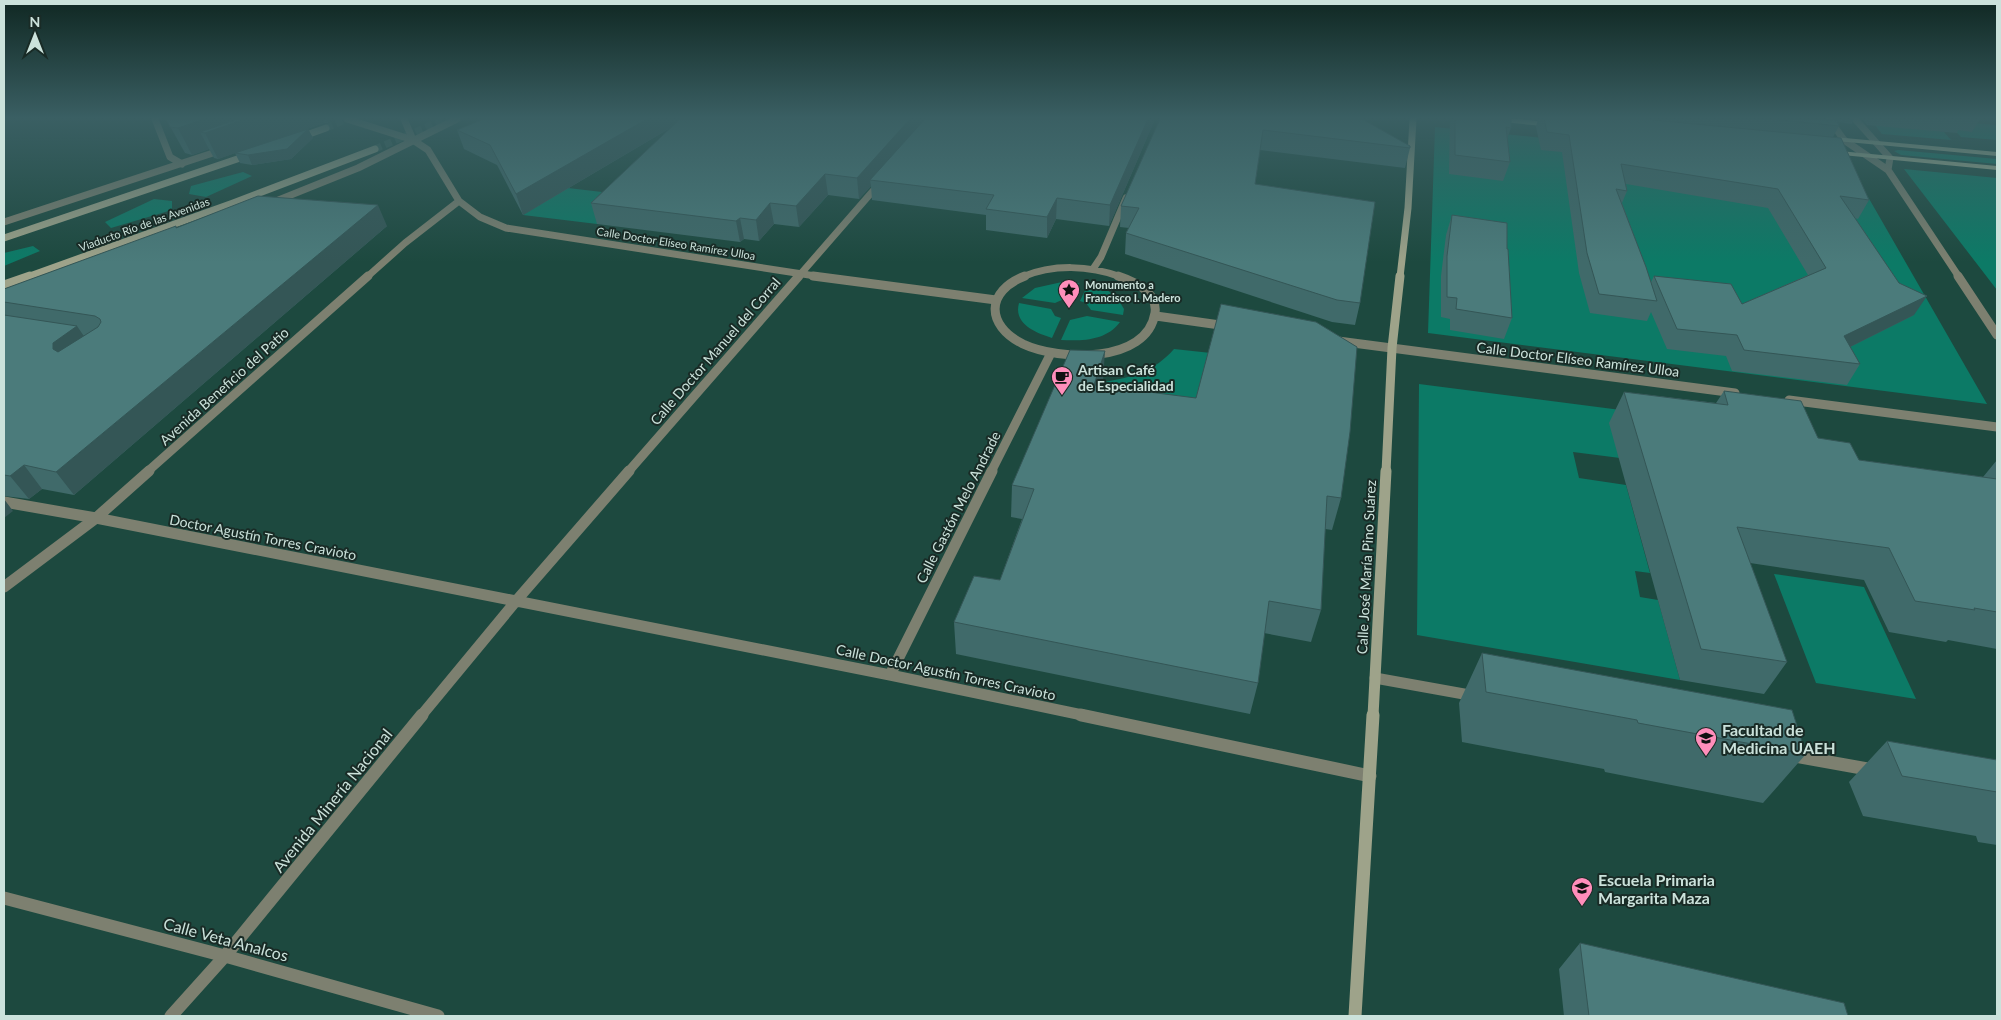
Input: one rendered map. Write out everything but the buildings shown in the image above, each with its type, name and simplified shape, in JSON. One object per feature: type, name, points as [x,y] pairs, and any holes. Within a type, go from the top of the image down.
[{"type":"main road","points":[[4,238],[215,167]]},
{"type":"main road","name":"Viaducto Río de las Avenidas","points":[[4,285],[329,167]]},
{"type":"main road","name":"Calle José María Pino Suárez","points":[[1355,1016],[1370,776],[1392,348],[1408,208],[1410,167]]},
{"type":"main road","points":[[1982,167],[1997,168]]},
{"type":"street","points":[[4,222],[174,167]]},
{"type":"street","points":[[262,207],[361,167]]},
{"type":"street","name":"Calle Doctor Elíseo Ramírez Ulloa","points":[[438,167],[459,201],[480,217],[506,228],[801,274],[996,300]]},
{"type":"street","points":[[1883,167],[1888,170],[1997,335]]},
{"type":"street","name":"Calle Doctor Manuel del Corral","points":[[516,601],[886,177]]},
{"type":"street","points":[[1094,268],[1129,192]]},
{"type":"street","name":"Avenida Beneficio del Patio","points":[[4,587],[96,518],[405,243],[459,201]]},
{"type":"street","points":[[1058,268],[1094,268],[1114,273],[1132,281],[1146,291],[1154,303],[1156,316],[1151,328],[1139,340],[1122,348],[1100,354],[1051,353],[1029,346],[1012,337],[999,325],[994,312],[996,300],[1003,289],[1016,280],[1032,273],[1058,268]]},
{"type":"street","points":[[1156,316],[1235,327]]},
{"type":"street","name":"Calle Doctor Elíseo Ramírez Ulloa","points":[[1333,340],[1744,394]]},
{"type":"street","name":"Calle Gastón Melo Andrade","points":[[890,674],[1051,353]]},
{"type":"street","points":[[1783,399],[1997,427]]},
{"type":"street","name":"Doctor Agustín Torres Cravioto","points":[[4,502],[96,518],[516,601]]},
{"type":"street","name":"Calle Doctor Agustín Torres Cravioto","points":[[516,601],[890,674],[1370,776]]},
{"type":"street","name":"Avenida Minería Nacional","points":[[171,1016],[225,956],[516,601]]},
{"type":"street","points":[[1375,678],[1486,699]]},
{"type":"street","points":[[1781,753],[1889,773]]},
{"type":"street","name":"Calle Veta Analcos","points":[[4,898],[225,956],[438,1016]]},
{"type":"green space","points":[[1434,167],[1828,167],[1852,169],[1987,404],[1428,333]]},
{"type":"green space","points":[[1904,169],[1997,178],[1997,290]]},
{"type":"green space","points":[[243,172],[252,176],[206,197],[189,194],[191,186]]},
{"type":"green space","points":[[568,188],[602,192],[596,198],[833,189],[820,204],[597,224],[523,215]]},
{"type":"green space","points":[[154,199],[172,201],[172,210],[111,228],[105,222]]},
{"type":"green space","points":[[33,246],[40,251],[4,266],[4,253]]},
{"type":"green space","points":[[1062,282],[1079,283],[1071,300],[1064,299],[1055,303],[1022,298],[1035,288]]},
{"type":"green space","points":[[1088,284],[1105,289],[1114,295],[1124,309],[1123,315],[1091,310],[1086,303],[1080,301]]},
{"type":"green space","points":[[1019,303],[1051,309],[1055,316],[1061,318],[1052,338],[1033,330],[1023,322],[1019,317]]},
{"type":"green space","points":[[1087,316],[1120,322],[1108,333],[1101,336],[1085,340],[1061,340],[1070,320]]},
{"type":"green space","points":[[1174,349],[1211,353],[1188,443],[1092,416],[1103,382],[1133,376],[1151,368],[1167,357]]},
{"type":"green space","points":[[1419,384],[1706,421],[1620,458],[1573,452],[1579,478],[1626,485],[1650,573],[1635,571],[1640,597],[1658,600],[1680,680],[1417,635]]},
{"type":"green space","points":[[1774,574],[1864,587],[1916,699],[1816,683]]},
{"type":"place","name":"Monumento a Francisco I. Madero","points":[[1069,309]]},
{"type":"place","name":"Artisan Café de Especialidad","points":[[1062,396]]},
{"type":"place","name":"Facultad de Medicina UAEH","points":[[1706,757]]},
{"type":"place","name":"Escuela Primaria Margarita Maza","points":[[1582,907]]}]
